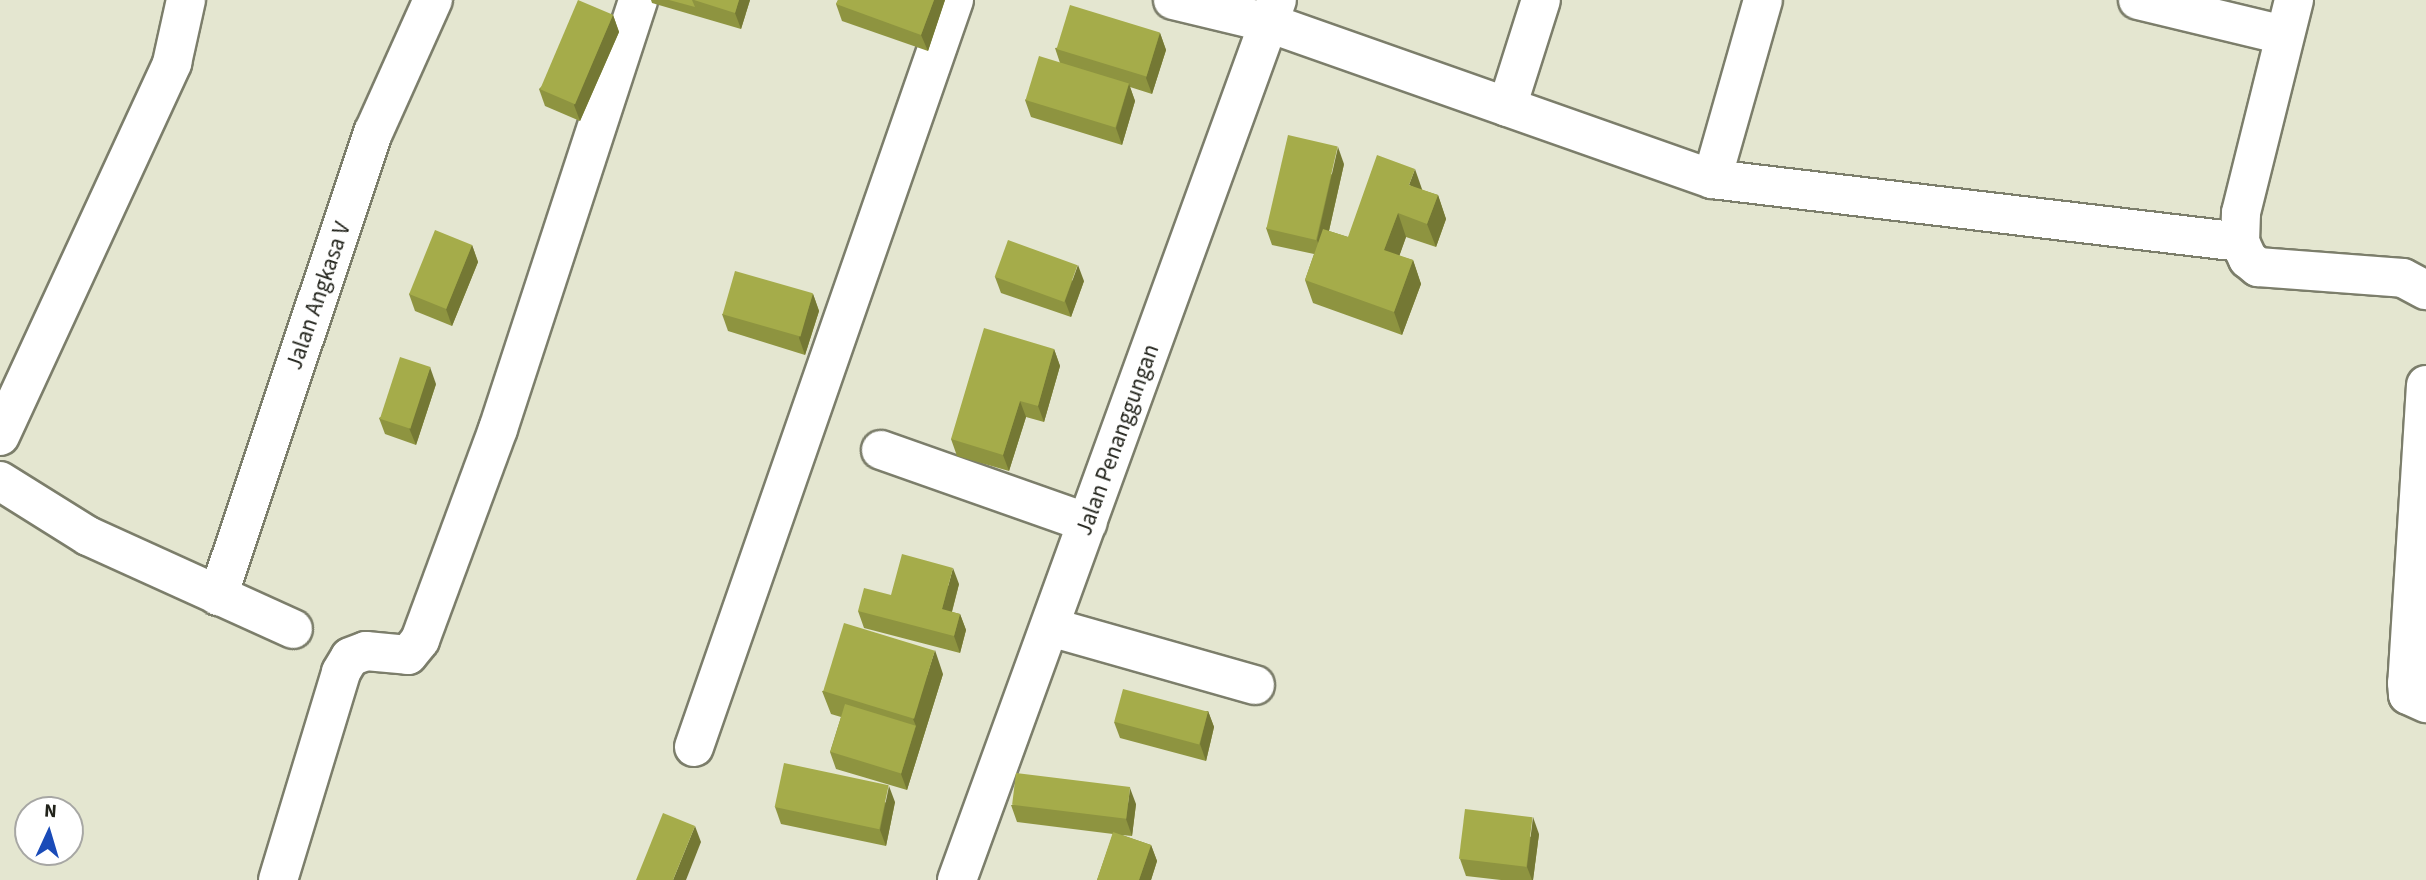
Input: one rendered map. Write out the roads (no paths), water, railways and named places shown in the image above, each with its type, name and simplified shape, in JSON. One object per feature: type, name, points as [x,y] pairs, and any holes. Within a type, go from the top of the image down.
[{"type":"street","points":[[0,435],[172,63],[186,0]]},
{"type":"street","name":"Jalan Angkasa V","points":[[218,596],[374,131],[433,0]]},
{"type":"street","points":[[278,880],[341,672],[350,657],[358,654],[408,655],[420,640],[498,429],[638,0]]},
{"type":"street","points":[[694,747],[954,0]]},
{"type":"street","points":[[1173,0],[1273,12],[1507,107],[1712,179],[2240,242]]},
{"type":"street","points":[[1507,107],[1541,0]]},
{"type":"street","points":[[1712,179],[1763,0]]},
{"type":"street","points":[[2138,0],[2289,18],[2241,212],[2240,242],[2248,259],[2258,267],[2403,278],[2426,289]]},
{"type":"street","name":"Jalan Penanggungan","points":[[957,880],[1273,12]]},
{"type":"street","points":[[2426,386],[2407,682],[2408,695],[2426,703]]},
{"type":"street","points":[[881,450],[1088,523]]},
{"type":"street","points":[[0,481],[88,536],[293,629]]},
{"type":"street","points":[[1050,627],[1255,685]]}]
